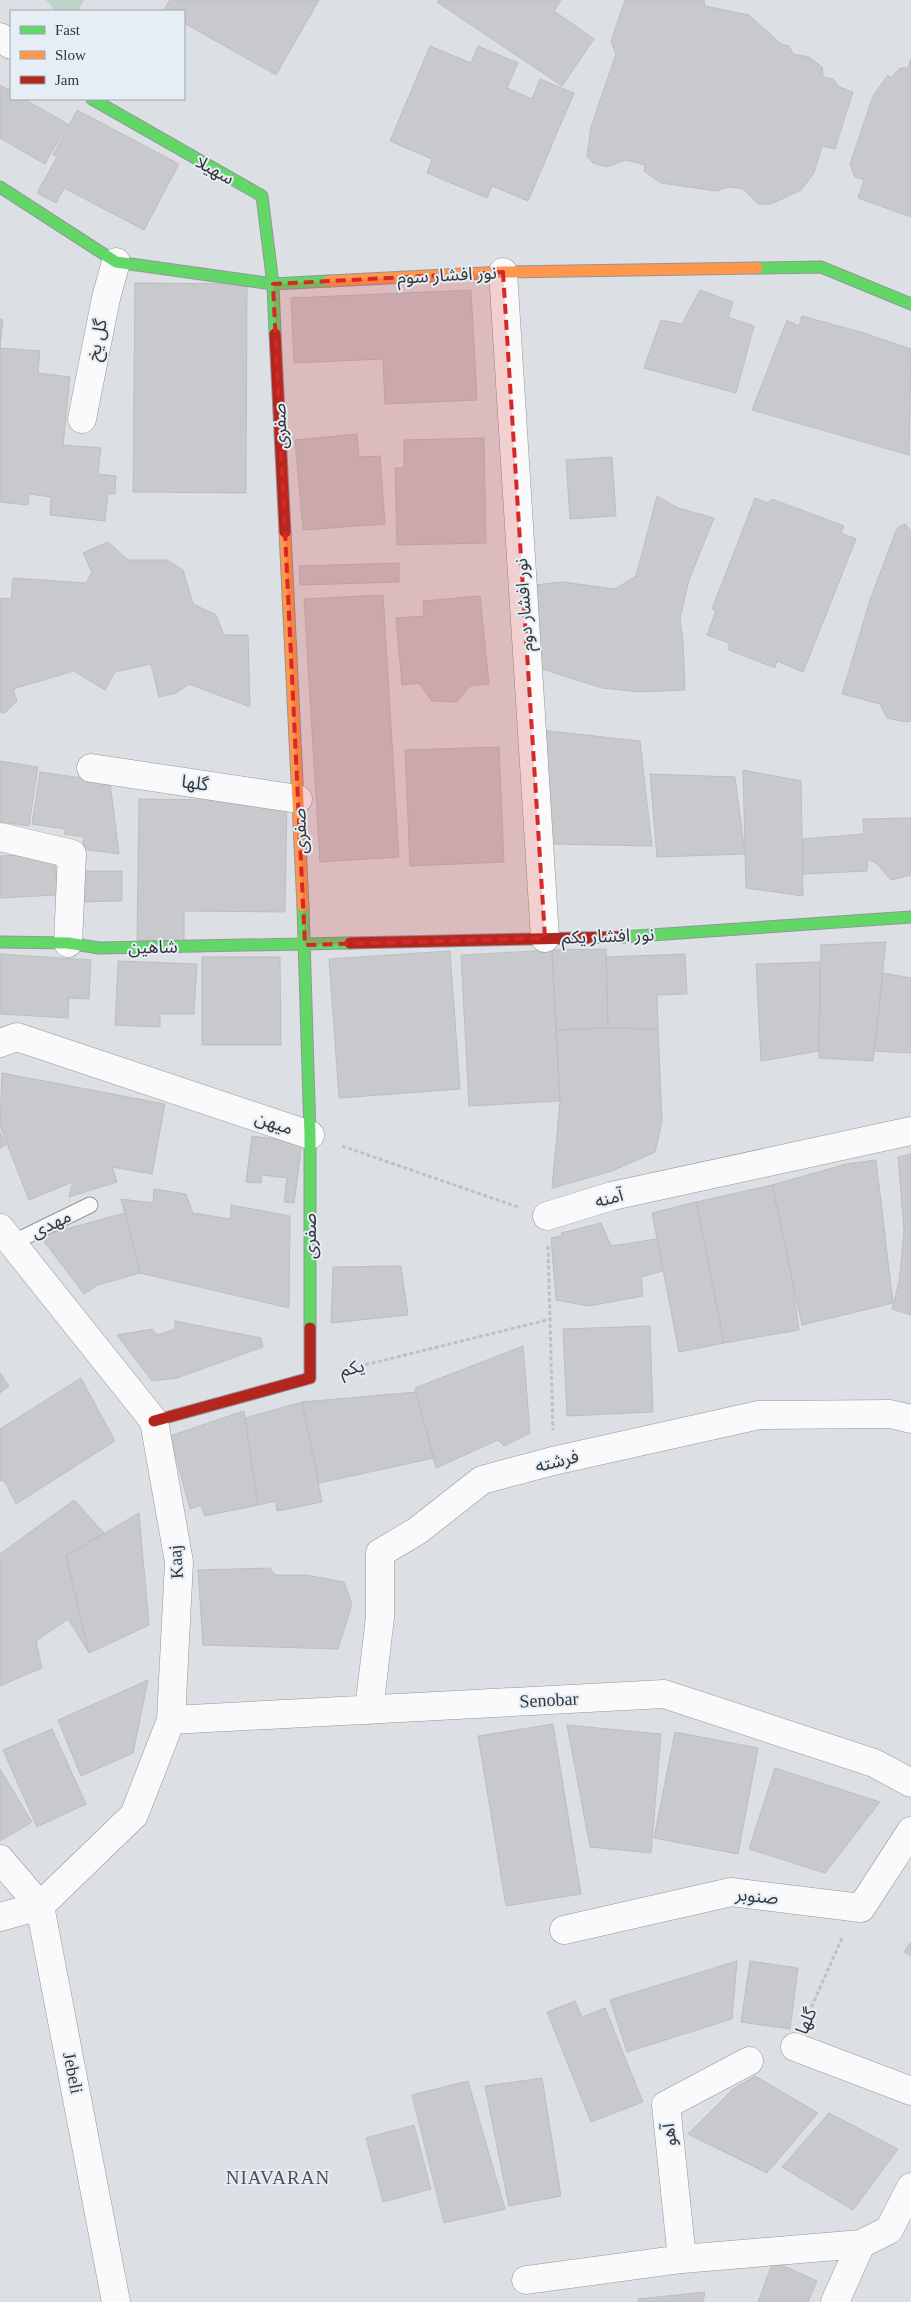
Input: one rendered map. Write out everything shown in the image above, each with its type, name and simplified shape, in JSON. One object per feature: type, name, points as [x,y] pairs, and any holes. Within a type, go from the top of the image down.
[{"type":"street","name":"سهیلا","points":[[94,100],[262,196],[273,284]]},
{"type":"street","name":"نور افشار سوم","points":[[0,187],[116,262],[273,284],[503,272],[821,267],[911,304]]},
{"type":"street","name":"گل یخ","points":[[82,419],[106,298],[116,262]]},
{"type":"street","name":"نور افشار دوم","points":[[503,272],[545,938]]},
{"type":"street","name":"صفری","points":[[273,284],[305,945],[310,1135],[310,1378]]},
{"type":"street","name":"گلها","points":[[91,768],[298,799]]},
{"type":"street","points":[[0,837],[72,854],[68,943]]},
{"type":"street","name":"نور افشار یکم","points":[[305,945],[609,938],[911,917]]},
{"type":"street","name":"شاهین","points":[[0,942],[68,943],[99,948],[305,945]]},
{"type":"street","name":"میهن","points":[[0,1044],[16,1037],[310,1135]]},
{"type":"street","name":"آمنه","points":[[547,1216],[612,1196],[911,1131]]},
{"type":"street","name":"Kaaj","points":[[6,1235],[154,1421],[179,1562],[171,1720],[134,1816],[40,1906]]},
{"type":"street","points":[[154,1421],[310,1378]]},
{"type":"street","name":"فرشته","points":[[369,1710],[380,1617],[380,1553],[417,1531],[482,1480],[553,1461],[759,1416],[890,1414],[911,1419]]},
{"type":"street","name":"Senobar","points":[[171,1720],[664,1694],[874,1764],[911,1782]]},
{"type":"street","points":[[855,1907],[860,1908],[911,1831]]},
{"type":"street","name":"Jebeli","points":[[0,1859],[40,1906],[116,2302]]},
{"type":"street","name":"صنوبر","points":[[564,1930],[731,1892],[855,1907]]},
{"type":"street","points":[[0,1917],[40,1906]]},
{"type":"street","name":"گلها","points":[[794,2047],[911,2090]]},
{"type":"street","name":"آهو","points":[[682,2259],[666,2104],[749,2061]]},
{"type":"street","points":[[526,2280],[682,2259],[861,2244],[889,2230],[911,2187]]},
{"type":"street","points":[[835,2302],[861,2244]]},
{"type":"lane","name":"مهدی","points":[[6,1235],[90,1205]]},
{"type":"path","name":"میهن","points":[[310,1135],[547,1216]]},
{"type":"path","points":[[547,1216],[553,1461]]},
{"type":"path","name":"یکم","points":[[310,1378],[551,1319]]},
{"type":"path","name":"گلها","points":[[794,2047],[855,1907]]},
{"type":"highlighted area","points":[[503,272],[545,938],[305,945],[273,284]]},
{"type":"green space","points":[[46,0],[84,0],[79,10],[55,10]]},
{"type":"building","points":[[170,0],[319,0],[276,75],[185,24],[185,10],[164,10]]},
{"type":"building","points":[[439,0],[561,0],[554,11],[594,39],[562,86],[437,2]]},
{"type":"building","points":[[625,0],[704,0],[705,6],[749,15],[781,44],[789,46],[793,54],[809,57],[822,67],[823,77],[833,79],[839,87],[853,92],[835,149],[822,146],[814,173],[801,190],[771,204],[758,204],[743,189],[729,187],[716,191],[661,183],[644,171],[645,165],[626,160],[606,167],[593,163],[587,156],[591,127],[616,54],[611,41]]},
{"type":"building","points":[[430,46],[471,63],[478,46],[518,63],[507,88],[532,99],[540,79],[574,93],[528,201],[492,186],[487,198],[427,173],[432,159],[390,141]]},
{"type":"building","points":[[911,59],[911,217],[858,198],[864,180],[855,177],[850,164],[873,96],[888,75],[891,78],[900,68],[908,68]]},
{"type":"building","points":[[0,85],[10,90],[10,100],[26,100],[68,124],[45,164],[0,138]]},
{"type":"building","points":[[77,110],[179,164],[144,230],[64,188],[56,203],[37,193],[57,157],[53,155]]},
{"type":"building","points":[[135,283],[247,284],[246,493],[133,492]]},
{"type":"building","points":[[471,290],[477,400],[385,404],[383,359],[294,363],[291,298]]},
{"type":"building","points":[[700,290],[733,302],[728,317],[754,326],[736,393],[644,368],[661,320],[682,324]]},
{"type":"building","points":[[802,316],[864,333],[911,349],[909,455],[752,410],[787,320],[799,326]]},
{"type":"building","points":[[0,319],[3,320],[0,348]]},
{"type":"building","points":[[0,348],[40,351],[38,373],[70,377],[63,445],[101,448],[98,474],[116,476],[115,494],[108,494],[105,521],[50,515],[51,497],[29,494],[28,505],[0,502]]},
{"type":"building","points":[[357,434],[359,457],[380,456],[385,524],[303,530],[295,440]]},
{"type":"building","points":[[484,438],[486,543],[397,545],[395,468],[404,468],[404,440]]},
{"type":"building","points":[[612,457],[616,516],[570,519],[566,460]]},
{"type":"building","points":[[657,496],[678,508],[714,518],[689,580],[680,619],[685,690],[639,692],[602,688],[539,668],[534,585],[563,582],[615,589],[636,576]]},
{"type":"building","points":[[755,498],[768,503],[772,499],[844,526],[841,533],[856,539],[803,672],[777,661],[775,668],[729,650],[729,643],[707,635],[716,611],[712,609]]},
{"type":"building","points":[[905,524],[911,531],[911,721],[905,722],[887,718],[880,704],[842,694],[870,600],[897,528]]},
{"type":"building","points":[[108,542],[128,560],[167,560],[183,570],[193,604],[216,615],[224,635],[248,635],[250,707],[189,684],[176,693],[159,697],[151,664],[115,672],[105,690],[74,671],[13,689],[17,701],[5,713],[0,712],[0,598],[11,599],[13,578],[86,583],[92,572],[83,553]]},
{"type":"building","points":[[399,563],[399,582],[300,585],[299,566]]},
{"type":"building","points":[[383,595],[399,857],[320,862],[304,599]]},
{"type":"building","points":[[480,596],[489,684],[470,686],[457,702],[432,701],[419,683],[402,685],[396,618],[424,616],[423,601]]},
{"type":"building","points":[[540,730],[640,741],[652,846],[551,844]]},
{"type":"building","points":[[499,747],[504,862],[410,866],[405,750]]},
{"type":"building","points":[[0,761],[38,767],[29,826],[0,822]]},
{"type":"building","points":[[743,770],[801,781],[803,896],[746,888]]},
{"type":"building","points":[[40,772],[110,782],[119,854],[82,849],[84,837],[64,834],[65,829],[32,824]]},
{"type":"building","points":[[650,774],[735,777],[745,854],[657,857]]},
{"type":"building","points":[[139,799],[287,801],[285,912],[184,911],[184,941],[137,940]]},
{"type":"building","points":[[911,818],[911,875],[891,880],[877,864],[868,859],[867,871],[803,874],[803,839],[864,834],[863,819]]},
{"type":"building","points":[[55,853],[57,895],[0,898],[0,856]]},
{"type":"building","points":[[76,871],[122,871],[122,901],[76,902]]},
{"type":"building","points":[[886,942],[873,1061],[819,1058],[821,945]]},
{"type":"building","points":[[606,949],[608,1028],[556,1030],[552,950]]},
{"type":"building","points":[[552,950],[560,1101],[469,1106],[461,955]]},
{"type":"building","points":[[450,951],[460,1089],[339,1098],[329,959]]},
{"type":"building","points":[[0,954],[91,960],[89,999],[69,998],[68,1018],[0,1014]]},
{"type":"building","points":[[685,954],[687,994],[657,995],[658,1029],[608,1028],[606,957]]},
{"type":"building","points":[[202,957],[280,957],[281,1045],[202,1045]]},
{"type":"building","points":[[118,961],[197,964],[194,1014],[160,1014],[160,1027],[115,1025]]},
{"type":"building","points":[[820,962],[819,1051],[761,1061],[756,964]]},
{"type":"building","points":[[883,973],[911,978],[911,1053],[874,1051]]},
{"type":"building","points":[[658,1029],[662,1122],[655,1152],[612,1171],[552,1188],[560,1101],[556,1030]]},
{"type":"building","points":[[2,1073],[165,1104],[152,1174],[112,1167],[117,1182],[69,1197],[73,1182],[29,1200],[0,1126]]},
{"type":"building","points":[[0,1132],[6,1145],[0,1148]]},
{"type":"building","points":[[252,1136],[302,1143],[294,1203],[284,1202],[287,1178],[262,1175],[261,1183],[246,1182]]},
{"type":"building","points":[[911,1154],[911,1315],[892,1309],[899,1282],[904,1231],[898,1157]]},
{"type":"building","points":[[876,1160],[893,1303],[802,1325],[772,1185],[846,1164]]},
{"type":"building","points":[[772,1185],[791,1271],[799,1330],[724,1343],[696,1202]]},
{"type":"building","points":[[154,1189],[186,1194],[193,1213],[231,1219],[231,1205],[290,1216],[289,1308],[140,1273],[121,1199],[153,1203]]},
{"type":"building","points":[[696,1202],[724,1343],[679,1352],[652,1213]]},
{"type":"building","points":[[125,1213],[140,1273],[98,1285],[84,1294],[40,1236]]},
{"type":"building","points":[[601,1223],[611,1246],[657,1239],[663,1271],[641,1277],[643,1296],[589,1306],[556,1300],[551,1238],[562,1236],[561,1233]]},
{"type":"building","points":[[401,1266],[408,1315],[331,1323],[333,1267]]},
{"type":"building","points":[[175,1321],[261,1338],[263,1347],[177,1378],[152,1381],[117,1335],[152,1329],[157,1335],[175,1329]]},
{"type":"building","points":[[650,1326],[653,1412],[567,1416],[563,1329]]},
{"type":"building","points":[[523,1346],[530,1433],[504,1446],[498,1440],[436,1468],[415,1388]]},
{"type":"building","points":[[0,1373],[9,1386],[0,1393]]},
{"type":"building","points":[[81,1378],[115,1441],[16,1504],[5,1482],[0,1480],[0,1429]]},
{"type":"building","points":[[416,1392],[434,1458],[319,1483],[302,1402]]},
{"type":"building","points":[[302,1402],[322,1502],[277,1511],[276,1501],[258,1505],[245,1418]]},
{"type":"building","points":[[244,1411],[258,1505],[205,1516],[201,1505],[190,1509],[170,1436]]},
{"type":"building","points":[[74,1500],[104,1533],[66,1556],[89,1653],[68,1619],[36,1641],[42,1668],[0,1686],[0,1554]]},
{"type":"building","points":[[139,1513],[149,1625],[89,1653],[66,1556]]},
{"type":"building","points":[[270,1568],[275,1575],[306,1575],[344,1582],[352,1604],[338,1649],[203,1645],[198,1570]]},
{"type":"building","points":[[148,1680],[133,1753],[81,1776],[58,1720]]},
{"type":"building","points":[[553,1724],[581,1894],[506,1906],[478,1736]]},
{"type":"building","points":[[567,1725],[661,1734],[651,1853],[590,1847]]},
{"type":"building","points":[[52,1729],[86,1804],[37,1827],[3,1750]]},
{"type":"building","points":[[675,1732],[758,1748],[738,1854],[654,1838]]},
{"type":"building","points":[[775,1768],[880,1802],[825,1873],[749,1849]]},
{"type":"building","points":[[0,1769],[32,1822],[0,1841]]},
{"type":"building","points":[[911,1942],[911,1956],[904,1952]]},
{"type":"building","points":[[737,1961],[732,2019],[627,2052],[610,2000]]},
{"type":"building","points":[[750,1961],[798,1968],[790,2029],[741,2022]]},
{"type":"building","points":[[575,2001],[582,2017],[605,2008],[643,2102],[591,2122],[547,2012]]},
{"type":"building","points":[[755,2076],[818,2113],[767,2173],[688,2134],[733,2089]]},
{"type":"building","points":[[542,2078],[561,2196],[509,2206],[485,2086]]},
{"type":"building","points":[[468,2081],[505,2209],[444,2223],[412,2095]]},
{"type":"building","points":[[829,2113],[898,2149],[853,2210],[782,2167]]},
{"type":"building","points":[[414,2125],[431,2189],[383,2202],[366,2138]]},
{"type":"building","points":[[773,2261],[817,2281],[808,2302],[758,2302]]},
{"type":"building","points":[[705,2292],[703,2302],[638,2302],[638,2299]]},
{"type":"traffic: fast","points":[[94,100],[262,196],[273,284],[275,334]]},
{"type":"traffic: fast","points":[[0,187],[116,262],[273,284],[329,281]]},
{"type":"traffic: fast","points":[[757,268],[821,267],[911,304]]},
{"type":"traffic: fast","points":[[303,906],[310,1135],[310,1328]]},
{"type":"traffic: fast","points":[[622,937],[911,917]]},
{"type":"traffic: fast","points":[[0,942],[68,943],[99,948],[350,943]]},
{"type":"traffic: slow","points":[[329,281],[503,272],[757,268]]},
{"type":"traffic: slow","points":[[285,532],[303,906]]},
{"type":"traffic: jam","points":[[275,334],[285,532]]},
{"type":"traffic: jam","points":[[350,943],[622,937]]},
{"type":"traffic: jam","points":[[154,1421],[310,1378],[310,1328]]},
{"type":"district","name":"NIAVARAN","points":[[278,2177]]}]
